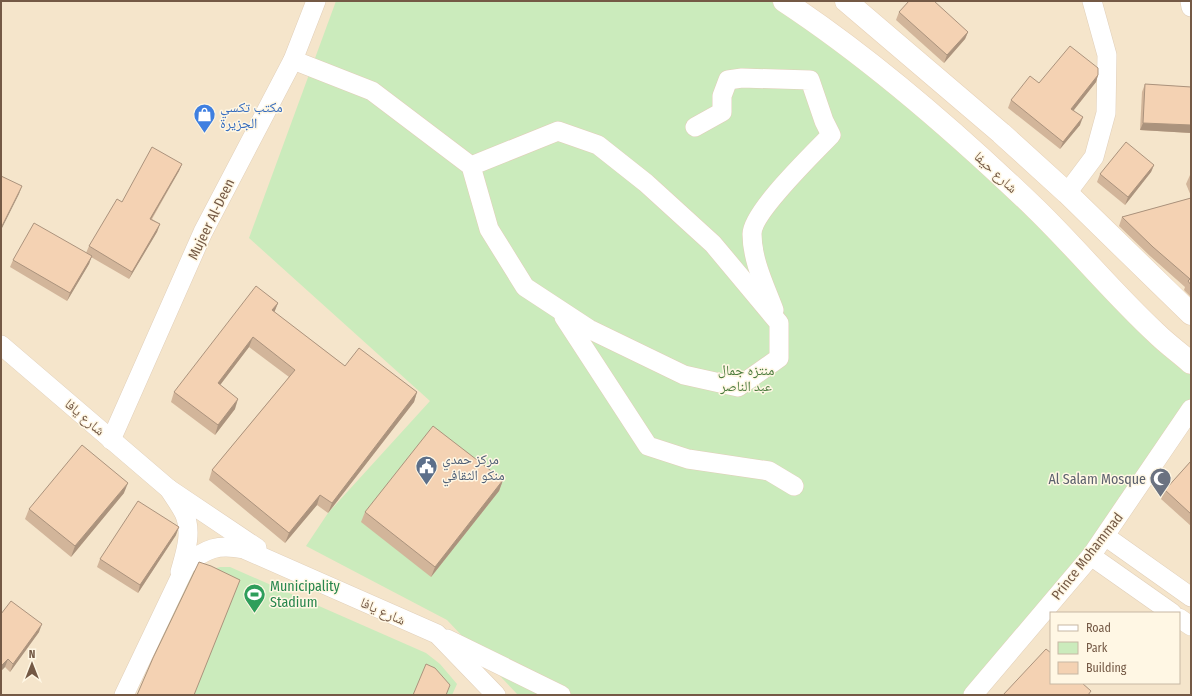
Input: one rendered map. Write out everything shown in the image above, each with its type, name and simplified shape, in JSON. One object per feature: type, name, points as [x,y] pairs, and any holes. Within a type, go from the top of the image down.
[{"type":"main road","name":"شارع حيفا","points":[[784,1],[841,41],[904,91],[965,144],[1037,211],[1157,334],[1191,363]]},
{"type":"main road","points":[[846,1],[1001,133],[1067,193],[1191,314]]},
{"type":"street","name":"Mujeer Al-Deen","points":[[111,440],[203,232],[293,60],[316,1]]},
{"type":"street","points":[[1067,193],[1094,157],[1106,113],[1107,55],[1092,1]]},
{"type":"street","points":[[1190,1],[1191,7]]},
{"type":"street","points":[[293,60],[372,91],[472,166],[489,229],[525,287],[589,329],[684,375],[738,386],[778,358],[778,323],[755,260],[752,232],[765,205],[831,135],[824,121],[810,80],[742,78],[728,80],[722,96],[722,112],[695,127]]},
{"type":"street","points":[[472,166],[558,131],[598,145],[646,183],[713,244],[778,323]]},
{"type":"street","points":[[559,309],[610,384],[648,446],[688,459],[769,471],[794,486]]},
{"type":"street","name":"شارع يافا","points":[[1,345],[169,489]]},
{"type":"street","name":"Prince Mohammad","points":[[973,695],[1091,556],[1191,409]]},
{"type":"street","points":[[169,489],[288,568]]},
{"type":"street","points":[[124,695],[182,573],[186,551],[187,526],[184,514],[169,489]]},
{"type":"street","points":[[1106,536],[1191,597]]},
{"type":"street","name":"شارع يافا","points":[[182,573],[198,555],[213,548],[228,546],[244,549],[437,634],[496,695]]},
{"type":"street","points":[[1091,556],[1171,612]]},
{"type":"street","points":[[1180,619],[1191,626]]},
{"type":"street","points":[[437,634],[561,695]]},
{"type":"shaded area","points":[[1,1],[1191,1],[1191,695],[1,695]]},
{"type":"green space","name":"منتزه جمال عبد الناصر","points":[[336,1],[770,1],[841,41],[1191,361],[1191,407],[1033,624],[971,695],[518,695],[447,620],[306,546],[328,513],[430,401],[249,238]]},
{"type":"green space","name":"Municipality Stadium","points":[[230,567],[426,653],[440,664],[457,684],[452,695],[137,695],[192,569],[213,569]]},
{"type":"building","points":[[909,1],[934,1],[968,32],[947,55],[899,12]]},
{"type":"building","points":[[1070,46],[1098,68],[1098,75],[1071,109],[1083,117],[1063,142],[1011,100],[1030,76],[1039,83]]},
{"type":"building","points":[[1145,84],[1191,87],[1191,125],[1143,123]]},
{"type":"building","points":[[1126,142],[1154,165],[1128,197],[1100,174]]},
{"type":"building","points":[[152,147],[182,164],[150,219],[160,224],[132,272],[89,246],[117,199],[122,202]]},
{"type":"building","points":[[1,176],[22,186],[1,228]]},
{"type":"building","points":[[1191,198],[1191,285],[1188,281],[1190,279],[1153,247],[1122,217]]},
{"type":"building","points":[[34,223],[92,256],[70,293],[13,260]]},
{"type":"building","points":[[256,286],[278,303],[272,310],[345,366],[359,348],[417,392],[332,503],[320,495],[289,533],[212,470],[295,370],[253,337],[218,383],[238,399],[218,425],[174,392]]},
{"type":"building","points":[[433,426],[503,480],[435,567],[365,512]]},
{"type":"building","points":[[82,445],[128,483],[75,546],[29,509]]},
{"type":"building","points":[[1191,461],[1191,514],[1165,490]]},
{"type":"building","points":[[138,501],[179,527],[140,585],[100,559]]},
{"type":"building","points":[[199,562],[240,580],[194,695],[137,695],[153,658]]},
{"type":"building","points":[[11,601],[42,624],[13,664],[8,659],[1,666],[1,614]]},
{"type":"building","points":[[1046,649],[1050,652],[1050,684],[1083,684],[1091,691],[1088,695],[1003,695]]},
{"type":"building","points":[[426,664],[435,668],[450,685],[446,695],[413,695]]},
{"type":"place","name":"مكتب تكسي الجزيرة","points":[[205,134]]},
{"type":"place","name":"مركز حمدي منكو الثقافي","points":[[427,486]]},
{"type":"place","name":"Al Salam Mosque","points":[[1161,498]]},
{"type":"place","name":"Municipality Stadium","points":[[255,614]]}]
